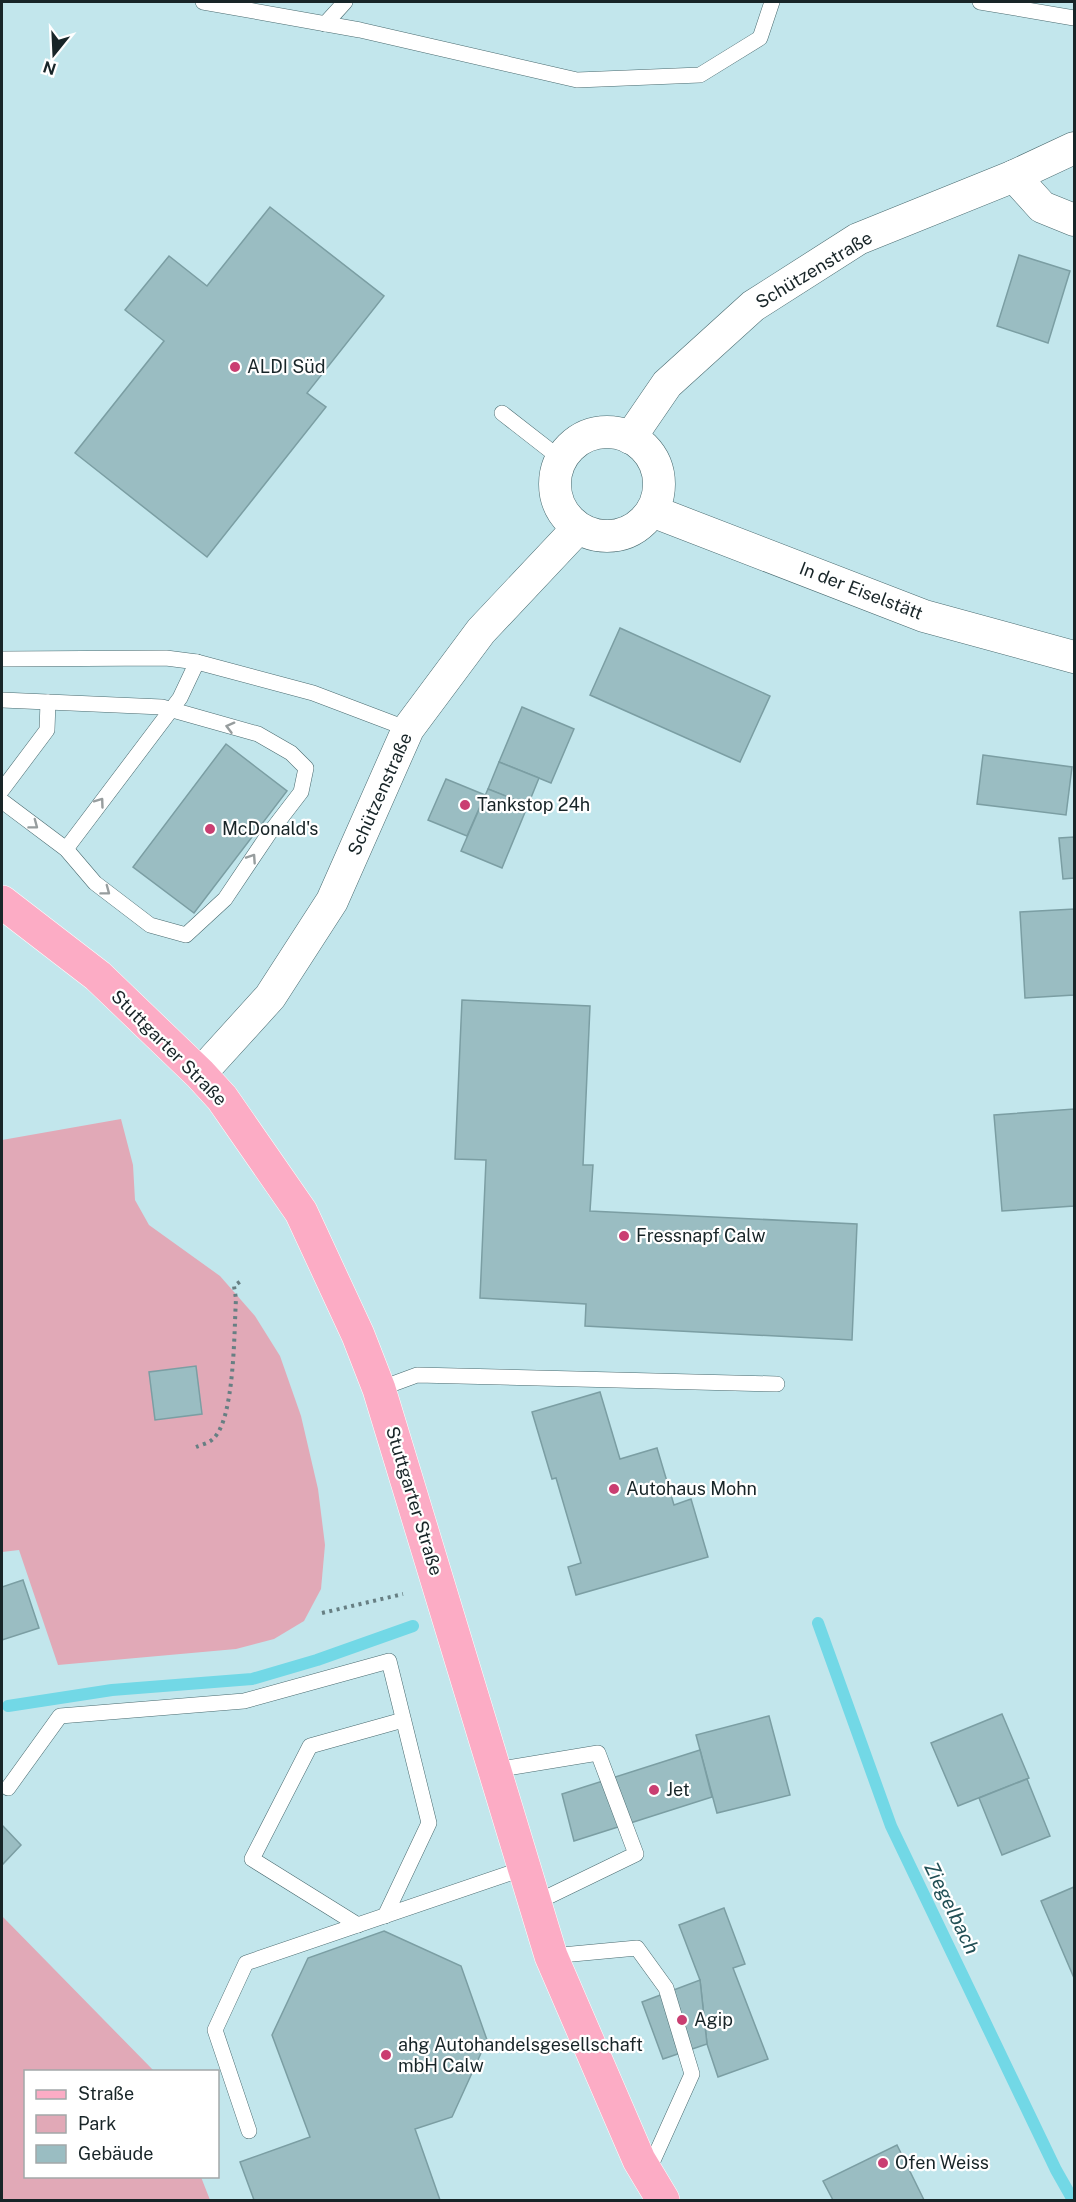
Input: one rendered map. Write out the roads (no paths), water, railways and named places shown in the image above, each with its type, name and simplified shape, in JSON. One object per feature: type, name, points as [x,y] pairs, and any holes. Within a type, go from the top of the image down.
[{"type":"main road","name":"Stuttgarter Straße","points":[[2,902],[98,976],[200,1074],[222,1098],[301,1212],[358,1335],[379,1389],[550,1956],[639,2160],[655,2187]]},
{"type":"street","name":"Schützenstraße","points":[[630,438],[667,384],[753,306],[858,239],[1014,176],[1074,148]]},
{"type":"street","points":[[1014,176],[1042,207],[1074,220]]},
{"type":"street","points":[[615,433],[630,438],[644,448],[654,461],[658,478],[658,495],[652,511],[627,533],[610,536],[594,535],[578,528],[559,504],[555,489],[556,474],[561,459],[570,447],[591,435],[615,433]]},
{"type":"street","name":"In der Eiselstätt","points":[[652,511],[924,616],[1074,657]]},
{"type":"street","name":"Schützenstraße","points":[[200,1074],[270,997],[332,901],[408,729],[482,632],[578,528]]},
{"type":"lane","points":[[203,2],[360,30],[577,80],[700,75],[760,38],[772,2]]},
{"type":"lane","points":[[325,24],[345,2]]},
{"type":"lane","points":[[980,2],[1074,18]]},
{"type":"lane","points":[[502,413],[561,459]]},
{"type":"lane","points":[[2,659],[166,658],[197,662],[313,693],[408,729]]},
{"type":"lane","points":[[66,849],[180,698],[197,662]]},
{"type":"lane","points":[[2,700],[172,709],[258,734],[291,753],[306,768],[301,792],[268,835],[225,899],[186,935],[150,925],[95,883],[66,849],[2,801]]},
{"type":"lane","points":[[2,790],[47,730],[48,702]]},
{"type":"lane","points":[[379,1389],[417,1375],[777,1384]]},
{"type":"lane","points":[[8,1788],[60,1716],[244,1701],[389,1661],[429,1823],[385,1916]]},
{"type":"lane","points":[[358,1925],[252,1859],[310,1746],[404,1720]]},
{"type":"lane","points":[[495,1770],[598,1753],[636,1854],[535,1903]]},
{"type":"lane","points":[[249,2132],[215,2030],[246,1963],[525,1868]]},
{"type":"lane","points":[[550,1956],[637,1948],[666,1988],[692,2074],[655,2187]]},
{"type":"waterway","name":"Ziegelbach","points":[[818,1623],[891,1826],[1056,2170],[1073,2200]]},
{"type":"waterway","points":[[8,1706],[112,1690],[252,1679],[317,1660],[413,1626]]},
{"type":"place","name":"ALDI Süd","points":[[235,367]]},
{"type":"place","name":"Tankstop 24h","points":[[465,805]]},
{"type":"place","name":"McDonald's","points":[[210,829]]},
{"type":"place","name":"Fressnapf Calw","points":[[624,1236]]},
{"type":"place","name":"Autohaus Mohn","points":[[614,1489]]},
{"type":"place","name":"Jet","points":[[654,1790]]},
{"type":"place","name":"Agip","points":[[682,2020]]},
{"type":"place","name":"ahg Autohandelsgesellschaft mbH Calw","points":[[386,2055]]},
{"type":"place","name":"Ofen Weiss","points":[[883,2163]]}]
